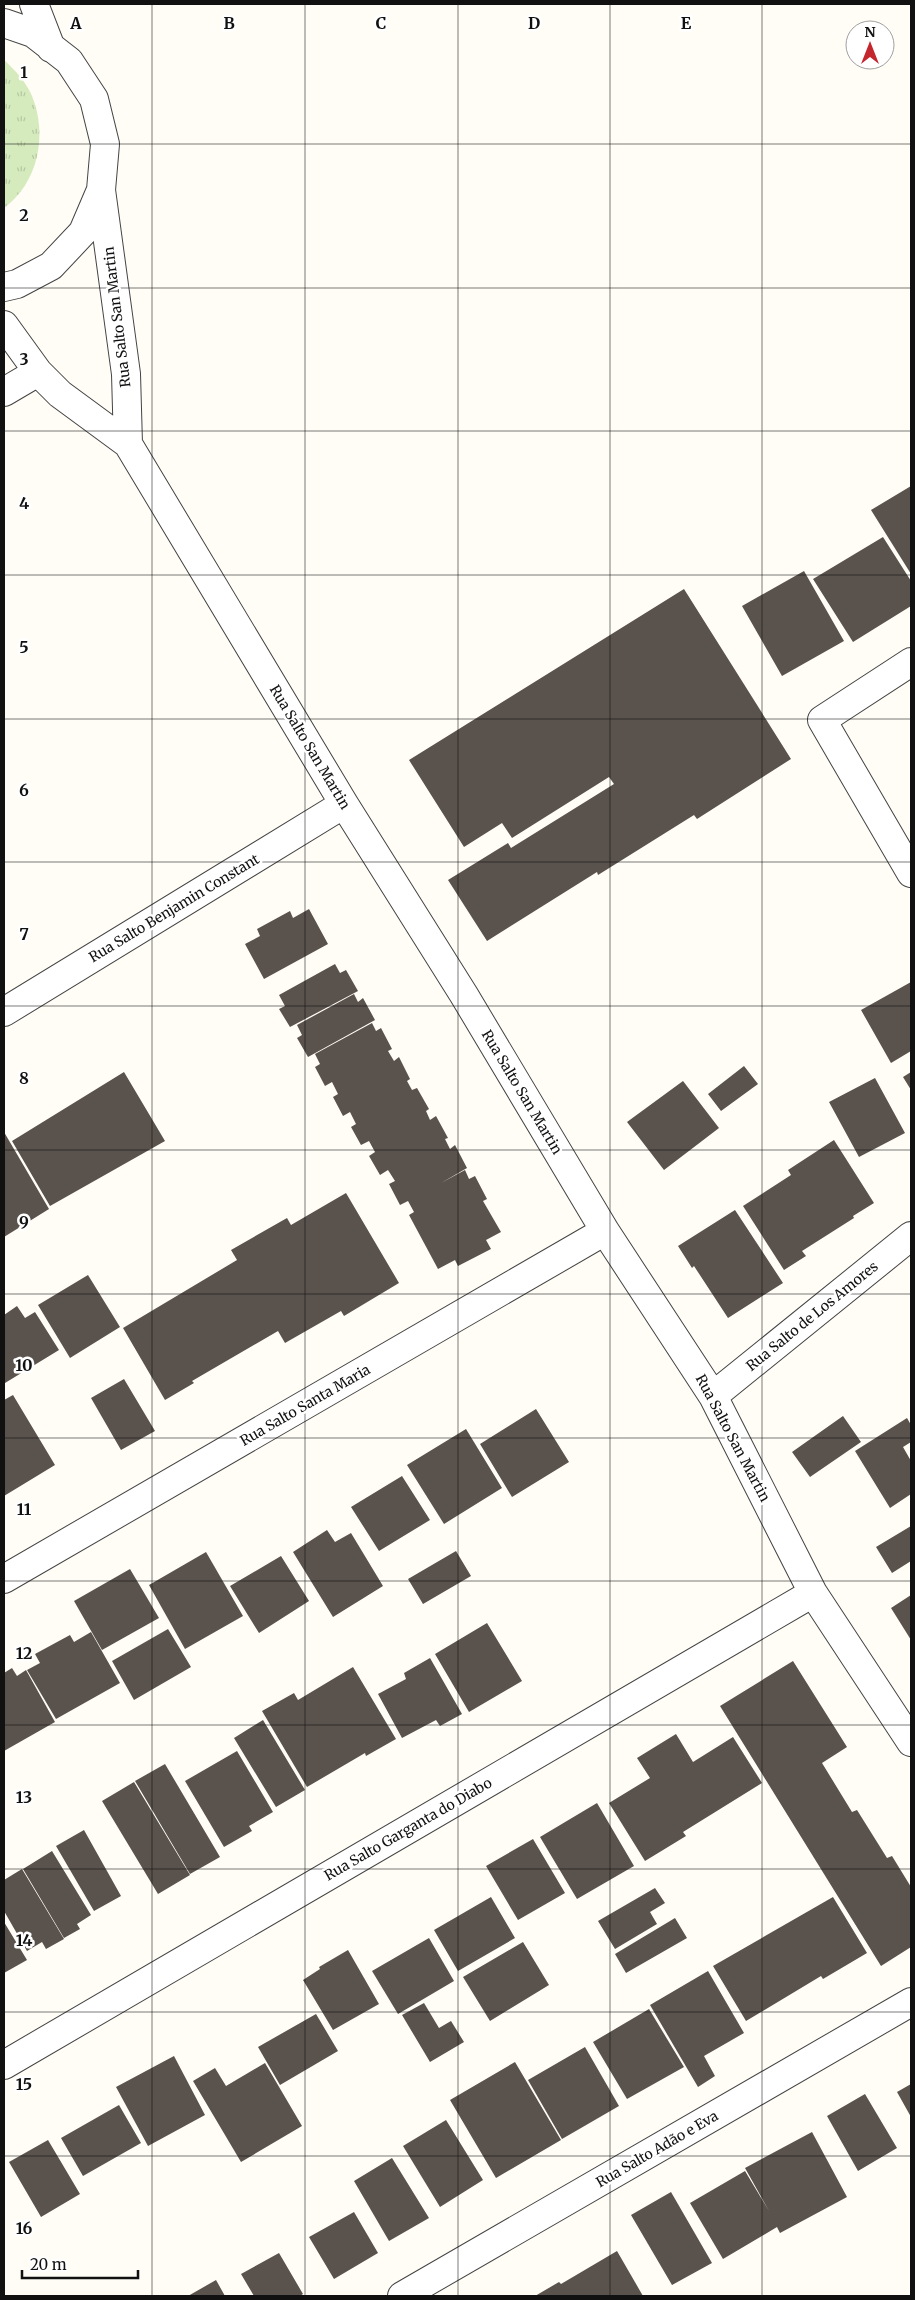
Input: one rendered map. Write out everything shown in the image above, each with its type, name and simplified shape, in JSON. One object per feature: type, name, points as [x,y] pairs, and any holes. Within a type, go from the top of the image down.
[{"type":"street","points":[[34,4],[51,48]]},
{"type":"street","points":[[4,23],[32,33],[68,61],[94,100],[105,144],[101,190],[82,232],[50,266],[17,284],[4,288]]},
{"type":"street","name":"Rua Salto San Martin","points":[[101,190],[126,374],[128,444]]},
{"type":"street","name":"Rua Salto San Martin","points":[[4,325],[38,372],[60,394],[128,444],[344,804],[464,995],[605,1231],[714,1396],[813,1593],[909,1732]]},
{"type":"street","points":[[4,392],[38,372]]},
{"type":"street","points":[[911,662],[822,720],[911,873]]},
{"type":"street","name":"Rua Salto Benjamin Constant","points":[[4,1012],[344,804]]},
{"type":"street","name":"Rua Salto Santa Maria","points":[[4,1579],[605,1231]]},
{"type":"street","name":"Rua Salto de Los Amores","points":[[714,1396],[911,1236]]},
{"type":"street","name":"Rua Salto Garganta do Diabo","points":[[4,2065],[813,1593]]},
{"type":"street","name":"Rua Salto Adão e Eva","points":[[402,2296],[911,2002]]},
{"type":"green space","points":[[4,60],[20,76],[30,91],[37,111],[39,142],[32,172],[16,198],[4,208]]},
{"type":"building","points":[[911,486],[911,574],[871,510]]},
{"type":"building","points":[[883,537],[911,581],[911,606],[853,642],[813,579]]},
{"type":"building","points":[[804,571],[844,641],[782,676],[742,606]]},
{"type":"building","points":[[684,589],[791,759],[697,819],[694,815],[598,875],[597,872],[487,941],[448,880],[508,843],[511,848],[614,784],[609,777],[512,838],[502,823],[464,847],[409,760]]},
{"type":"building","points":[[309,909],[328,944],[264,979],[245,944],[260,936],[257,929],[290,911],[293,918]]},
{"type":"building","points":[[335,964],[340,973],[346,970],[358,991],[290,1027],[279,1009],[285,1006],[279,995]]},
{"type":"building","points":[[911,982],[911,1051],[891,1063],[861,1010]]},
{"type":"building","points":[[354,994],[358,1002],[363,998],[375,1020],[308,1057],[297,1038],[302,1035],[297,1025]]},
{"type":"building","points":[[372,1023],[376,1031],[381,1028],[392,1049],[388,1051],[394,1061],[399,1057],[410,1079],[407,1081],[412,1090],[417,1088],[429,1109],[426,1111],[430,1120],[436,1116],[448,1138],[445,1139],[450,1149],[455,1145],[467,1168],[441,1183],[465,1170],[469,1179],[475,1176],[487,1199],[483,1201],[501,1232],[486,1240],[491,1249],[458,1266],[455,1260],[438,1269],[409,1215],[414,1212],[408,1201],[400,1205],[389,1184],[395,1181],[388,1170],[380,1175],[369,1156],[375,1152],[369,1141],[361,1145],[351,1127],[356,1124],[350,1112],[343,1116],[333,1097],[338,1094],[332,1082],[325,1086],[315,1067],[320,1064],[315,1054]]},
{"type":"building","points":[[744,1066],[758,1084],[721,1111],[708,1094]]},
{"type":"building","points":[[124,1072],[165,1141],[50,1206],[12,1141]]},
{"type":"building","points":[[911,1072],[911,1090],[903,1077]]},
{"type":"building","points":[[875,1078],[905,1133],[859,1157],[829,1102]]},
{"type":"building","points":[[683,1081],[719,1128],[664,1170],[627,1122]]},
{"type":"building","points":[[4,1132],[49,1209],[4,1237]]},
{"type":"building","points":[[834,1140],[874,1203],[802,1251],[806,1256],[784,1270],[743,1206],[791,1175],[788,1170]]},
{"type":"building","points":[[346,1193],[399,1283],[344,1316],[341,1311],[285,1343],[278,1331],[192,1381],[194,1383],[165,1400],[123,1328],[237,1260],[231,1250],[287,1218],[291,1225]]},
{"type":"building","points":[[735,1210],[783,1283],[728,1318],[694,1266],[692,1268],[678,1246]]},
{"type":"building","points":[[88,1275],[120,1327],[70,1358],[38,1305]]},
{"type":"building","points":[[17,1306],[25,1318],[35,1312],[59,1350],[5,1383],[4,1315]]},
{"type":"building","points":[[124,1379],[155,1431],[121,1450],[91,1398]]},
{"type":"building","points":[[13,1395],[55,1465],[4,1496],[4,1400]]},
{"type":"building","points":[[536,1409],[569,1462],[512,1497],[480,1444]]},
{"type":"building","points":[[843,1416],[861,1442],[810,1477],[792,1452]]},
{"type":"building","points":[[907,1418],[911,1425],[911,1442],[903,1447],[911,1461],[911,1494],[890,1508],[855,1451]]},
{"type":"building","points":[[466,1429],[502,1488],[444,1524],[407,1465]]},
{"type":"building","points":[[402,1476],[430,1520],[379,1551],[351,1507]]},
{"type":"building","points":[[911,1526],[911,1561],[892,1573],[876,1547]]},
{"type":"building","points":[[327,1530],[335,1542],[351,1533],[383,1586],[333,1617],[293,1552]]},
{"type":"building","points":[[456,1551],[471,1576],[423,1604],[408,1579]]},
{"type":"building","points":[[206,1552],[243,1616],[185,1649],[149,1585]]},
{"type":"building","points":[[281,1556],[309,1601],[259,1633],[230,1586]]},
{"type":"building","points":[[130,1569],[159,1618],[102,1650],[74,1601]]},
{"type":"building","points":[[911,1595],[911,1640],[891,1608]]},
{"type":"building","points":[[487,1623],[522,1681],[469,1712],[435,1654]]},
{"type":"building","points":[[168,1629],[191,1667],[134,1700],[112,1661]]},
{"type":"building","points":[[91,1632],[120,1683],[56,1719],[27,1670],[40,1663],[35,1654],[70,1635],[74,1642]]},
{"type":"building","points":[[430,1658],[462,1714],[440,1726],[436,1720],[402,1738],[378,1694],[406,1679],[404,1673]]},
{"type":"building","points":[[793,1661],[847,1747],[822,1763],[852,1812],[857,1810],[887,1858],[892,1856],[911,1887],[911,1947],[881,1966],[720,1706]]},
{"type":"building","points":[[353,1667],[396,1739],[366,1756],[365,1753],[307,1787],[262,1711],[294,1693],[298,1700]]},
{"type":"building","points":[[12,1668],[17,1676],[26,1670],[55,1722],[4,1751],[4,1673]]},
{"type":"building","points":[[263,1720],[305,1790],[276,1807],[234,1738]]},
{"type":"building","points":[[676,1734],[693,1762],[733,1737],[762,1783],[683,1832],[686,1836],[645,1861],[609,1803],[650,1778],[637,1758]]},
{"type":"building","points":[[237,1751],[273,1812],[249,1826],[252,1831],[224,1847],[185,1781]]},
{"type":"building","points":[[165,1764],[220,1857],[190,1874],[135,1781]]},
{"type":"building","points":[[134,1782],[190,1875],[158,1894],[102,1801]]},
{"type":"building","points":[[597,1803],[634,1866],[577,1899],[540,1837]]},
{"type":"building","points":[[84,1830],[121,1896],[94,1911],[56,1846]]},
{"type":"building","points":[[533,1839],[565,1893],[518,1920],[486,1866]]},
{"type":"building","points":[[52,1851],[91,1915],[77,1924],[80,1929],[64,1938],[23,1869]]},
{"type":"building","points":[[22,1869],[64,1939],[46,1949],[42,1942],[27,1951],[4,1911],[4,1880]]},
{"type":"building","points":[[655,1888],[665,1903],[650,1912],[657,1924],[615,1949],[598,1921]]},
{"type":"building","points":[[491,1897],[515,1938],[458,1971],[434,1930]]},
{"type":"building","points":[[833,1897],[867,1953],[823,1979],[821,1976],[746,2021],[713,1966]]},
{"type":"building","points":[[675,1918],[687,1938],[626,1973],[615,1954]]},
{"type":"building","points":[[4,1922],[27,1960],[4,1973]]},
{"type":"building","points":[[429,1938],[454,1981],[398,2014],[372,1971]]},
{"type":"building","points":[[523,1942],[549,1985],[490,2021],[463,1977]]},
{"type":"building","points":[[348,1950],[379,2004],[333,2030],[303,1980],[320,1969],[319,1967]]},
{"type":"building","points":[[708,1971],[744,2033],[704,2056],[715,2076],[698,2087],[650,2005]]},
{"type":"building","points":[[424,2003],[439,2028],[451,2021],[464,2042],[430,2062],[402,2015]]},
{"type":"building","points":[[649,2009],[684,2067],[627,2099],[593,2042]]},
{"type":"building","points":[[316,2014],[338,2051],[280,2085],[258,2047]]},
{"type":"building","points":[[585,2047],[619,2106],[562,2139],[528,2080]]},
{"type":"building","points":[[174,2056],[205,2115],[148,2146],[116,2087]]},
{"type":"building","points":[[515,2062],[561,2140],[496,2178],[450,2100]]},
{"type":"building","points":[[265,2063],[302,2126],[241,2162],[193,2081],[215,2068],[226,2086]]},
{"type":"building","points":[[911,2084],[911,2117],[897,2092]]},
{"type":"building","points":[[865,2094],[897,2148],[858,2171],[827,2116]]},
{"type":"building","points":[[119,2105],[141,2143],[83,2176],[61,2138]]},
{"type":"building","points":[[446,2120],[483,2180],[440,2207],[403,2146]]},
{"type":"building","points":[[812,2132],[847,2197],[780,2233],[777,2227],[723,2259],[690,2203],[745,2171],[769,2211],[745,2168]]},
{"type":"building","points":[[48,2140],[80,2194],[41,2217],[9,2162]]},
{"type":"building","points":[[392,2158],[429,2218],[389,2241],[354,2181]]},
{"type":"building","points":[[671,2192],[712,2263],[672,2285],[631,2215]]},
{"type":"building","points":[[354,2212],[378,2253],[334,2279],[309,2237]]},
{"type":"building","points":[[617,2251],[643,2296],[535,2296],[559,2282],[561,2284]]},
{"type":"building","points":[[279,2253],[303,2294],[300,2296],[254,2296],[241,2274]]},
{"type":"building","points":[[216,2280],[225,2296],[188,2296]]}]
